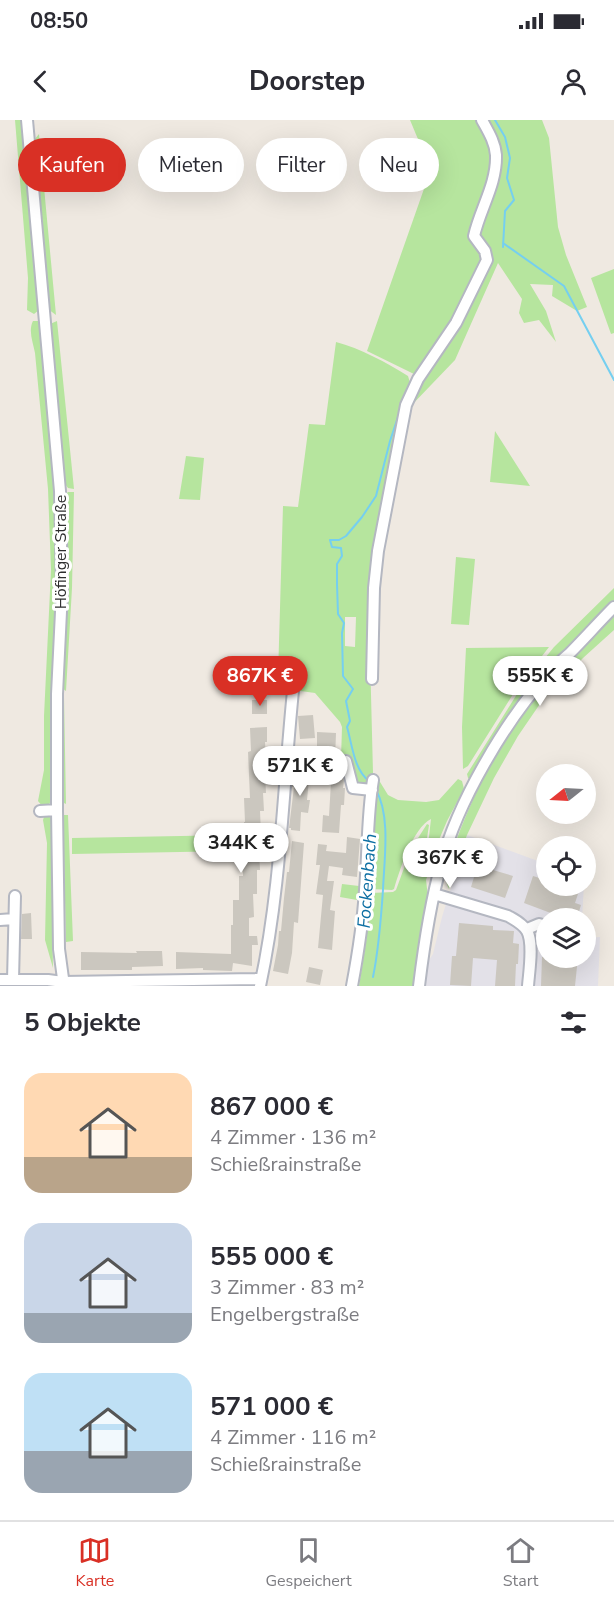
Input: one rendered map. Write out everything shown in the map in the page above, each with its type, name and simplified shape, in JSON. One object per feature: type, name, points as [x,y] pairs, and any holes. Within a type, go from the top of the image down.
[{"type":"street","name":"Höfinger Straße","points":[[27,120],[60,491],[62,591],[57,694],[57,810],[59,949],[63,984]]},
{"type":"street","points":[[372,679],[374,588],[378,551],[406,405],[418,379],[456,323],[487,260],[485,251],[474,236],[493,176],[496,153],[482,120]]},
{"type":"street","points":[[419,986],[441,863],[471,790],[494,748],[531,695],[550,671],[614,607]]},
{"type":"street","points":[[0,980],[63,984],[261,982],[280,857],[293,691]]},
{"type":"street","points":[[346,761],[353,788],[372,785],[366,890],[352,986]]},
{"type":"street","points":[[40,811],[57,810]]},
{"type":"street","points":[[434,894],[508,916],[527,930],[530,944],[528,986]]},
{"type":"street","points":[[13,980],[15,896]]},
{"type":"street","points":[[0,920],[14,919]]},
{"type":"street","points":[[527,930],[536,926]]},
{"type":"shaded area","points":[[467,835],[536,860],[536,896],[583,896],[583,908],[536,908],[536,968],[596,968],[596,937],[600,937],[598,986],[425,986],[429,960],[433,954]]},
{"type":"green space","points":[[15,120],[22,120],[24,138],[18,138],[18,156]]},
{"type":"green space","points":[[410,120],[542,120],[549,138],[558,227],[566,255],[587,307],[577,311],[552,296],[553,285],[530,284],[546,311],[556,342],[539,320],[524,323],[519,313],[522,299],[498,263],[455,360],[408,409],[453,321],[416,375],[367,351],[423,192],[439,192],[439,138],[418,138]]},
{"type":"green space","points":[[21,192],[28,192],[39,310],[34,314],[27,310],[28,278]]},
{"type":"green space","points":[[38,192],[44,192],[56,315],[48,309]]},
{"type":"green space","points":[[614,269],[614,333],[611,334],[591,278]]},
{"type":"green space","points":[[33,321],[41,324],[55,488],[58,583],[51,801],[48,806],[43,807],[38,801],[44,770],[44,716],[51,570],[48,489],[35,353],[31,333]]},
{"type":"green space","points":[[57,321],[74,489],[68,488],[63,481],[50,324]]},
{"type":"green space","points":[[336,342],[364,352],[408,376],[411,386],[376,550],[370,655],[373,773],[372,778],[367,778],[366,789],[354,788],[346,759],[341,759],[342,727],[340,722],[315,693],[279,688],[283,506],[298,507],[309,424],[325,425]],"holes":[[[345,617],[356,617],[355,647],[345,646]]]},
{"type":"green space","points":[[495,431],[530,486],[490,482]]},
{"type":"green space","points":[[186,456],[204,458],[200,500],[179,499]]},
{"type":"green space","points":[[68,492],[74,492],[72,588],[66,691],[62,688],[64,496]]},
{"type":"green space","points":[[456,557],[475,559],[469,625],[451,624]]},
{"type":"green space","points":[[614,588],[614,601],[560,655],[470,780],[467,774],[522,686],[554,647]]},
{"type":"green space","points":[[614,614],[614,630],[544,698],[518,736],[494,778],[467,835],[449,889],[447,871],[456,841],[494,757],[514,725],[545,685]]},
{"type":"green space","points":[[549,647],[515,691],[468,766],[463,769],[462,727],[466,648]]},
{"type":"green space","points":[[64,697],[66,804],[62,802],[61,699]]},
{"type":"green space","points":[[377,777],[388,795],[398,800],[426,802],[439,800],[458,779],[462,781],[464,789],[432,856],[427,854],[431,819],[418,831],[392,890],[371,889]]},
{"type":"green space","points":[[45,814],[51,817],[54,880],[53,968],[45,940],[47,843],[43,820]]},
{"type":"green space","points":[[63,815],[68,815],[73,941],[66,942]]},
{"type":"green space","points":[[427,824],[429,825],[424,858],[429,861],[430,868],[426,880],[428,897],[413,986],[359,986],[371,893],[396,890],[411,849]]},
{"type":"green space","points":[[235,835],[234,851],[72,854],[72,838]]},
{"type":"green space","points":[[342,884],[359,886],[357,900],[340,897]]},
{"type":"building","points":[[252,700],[267,700],[267,714],[252,714]]},
{"type":"building","points":[[313,715],[315,738],[300,739],[298,716]]},
{"type":"building","points":[[267,727],[266,761],[259,761],[259,775],[265,775],[264,811],[260,811],[261,834],[254,834],[254,851],[259,851],[260,870],[257,870],[257,894],[253,894],[254,917],[249,918],[249,936],[257,936],[258,945],[252,945],[252,966],[233,963],[232,971],[203,970],[203,968],[176,969],[176,952],[231,954],[233,900],[239,900],[239,876],[243,876],[242,852],[245,852],[244,798],[250,798],[248,752],[251,751],[250,728]]},
{"type":"building","points":[[317,732],[336,733],[335,760],[339,760],[344,781],[343,788],[345,788],[339,833],[322,832],[323,815],[329,816],[331,782],[327,782],[328,754],[317,754]]},
{"type":"building","points":[[294,767],[310,769],[308,813],[301,812],[300,831],[289,828]]},
{"type":"building","points":[[347,837],[360,839],[357,877],[342,875],[343,868],[329,866],[327,881],[334,881],[330,910],[335,911],[332,950],[318,948],[323,895],[316,894],[320,865],[316,865],[318,844],[327,845],[326,851],[346,853]]},
{"type":"building","points":[[292,841],[304,843],[298,923],[294,922],[288,974],[273,971],[279,931],[281,931]]},
{"type":"building","points":[[486,863],[495,865],[493,870],[513,876],[505,898],[471,887],[478,864],[485,867]]},
{"type":"building","points":[[533,876],[536,877],[536,896],[577,896],[575,903],[581,905],[580,908],[537,908],[524,903]]},
{"type":"building","points":[[31,913],[32,939],[21,939],[22,914]]},
{"type":"building","points":[[459,923],[493,926],[493,930],[514,931],[513,943],[519,944],[515,986],[495,986],[497,960],[473,958],[471,986],[450,985],[452,956],[456,956]]},
{"type":"building","points":[[136,951],[162,951],[163,966],[132,967],[132,970],[81,970],[81,952],[137,953]]},
{"type":"building","points":[[309,967],[323,970],[320,985],[306,982]]},
{"type":"building","points":[[542,968],[577,968],[575,986],[541,986]]},
{"type":"waterway","name":"Fockenbach","points":[[495,120],[505,137],[510,158],[507,178],[514,200],[505,211],[503,247]]},
{"type":"waterway","points":[[503,243],[564,286],[614,380]]},
{"type":"waterway","name":"Fockenbach","points":[[369,781],[357,764],[347,727],[350,721],[346,701],[353,689],[343,676],[342,633],[344,623],[338,614],[337,584],[337,564],[342,556],[341,548],[332,547],[330,540],[339,540],[346,536],[376,496],[398,417]]},
{"type":"waterway","name":"Fockenbach","points":[[373,977],[381,923],[386,839],[384,813],[376,790]]}]
